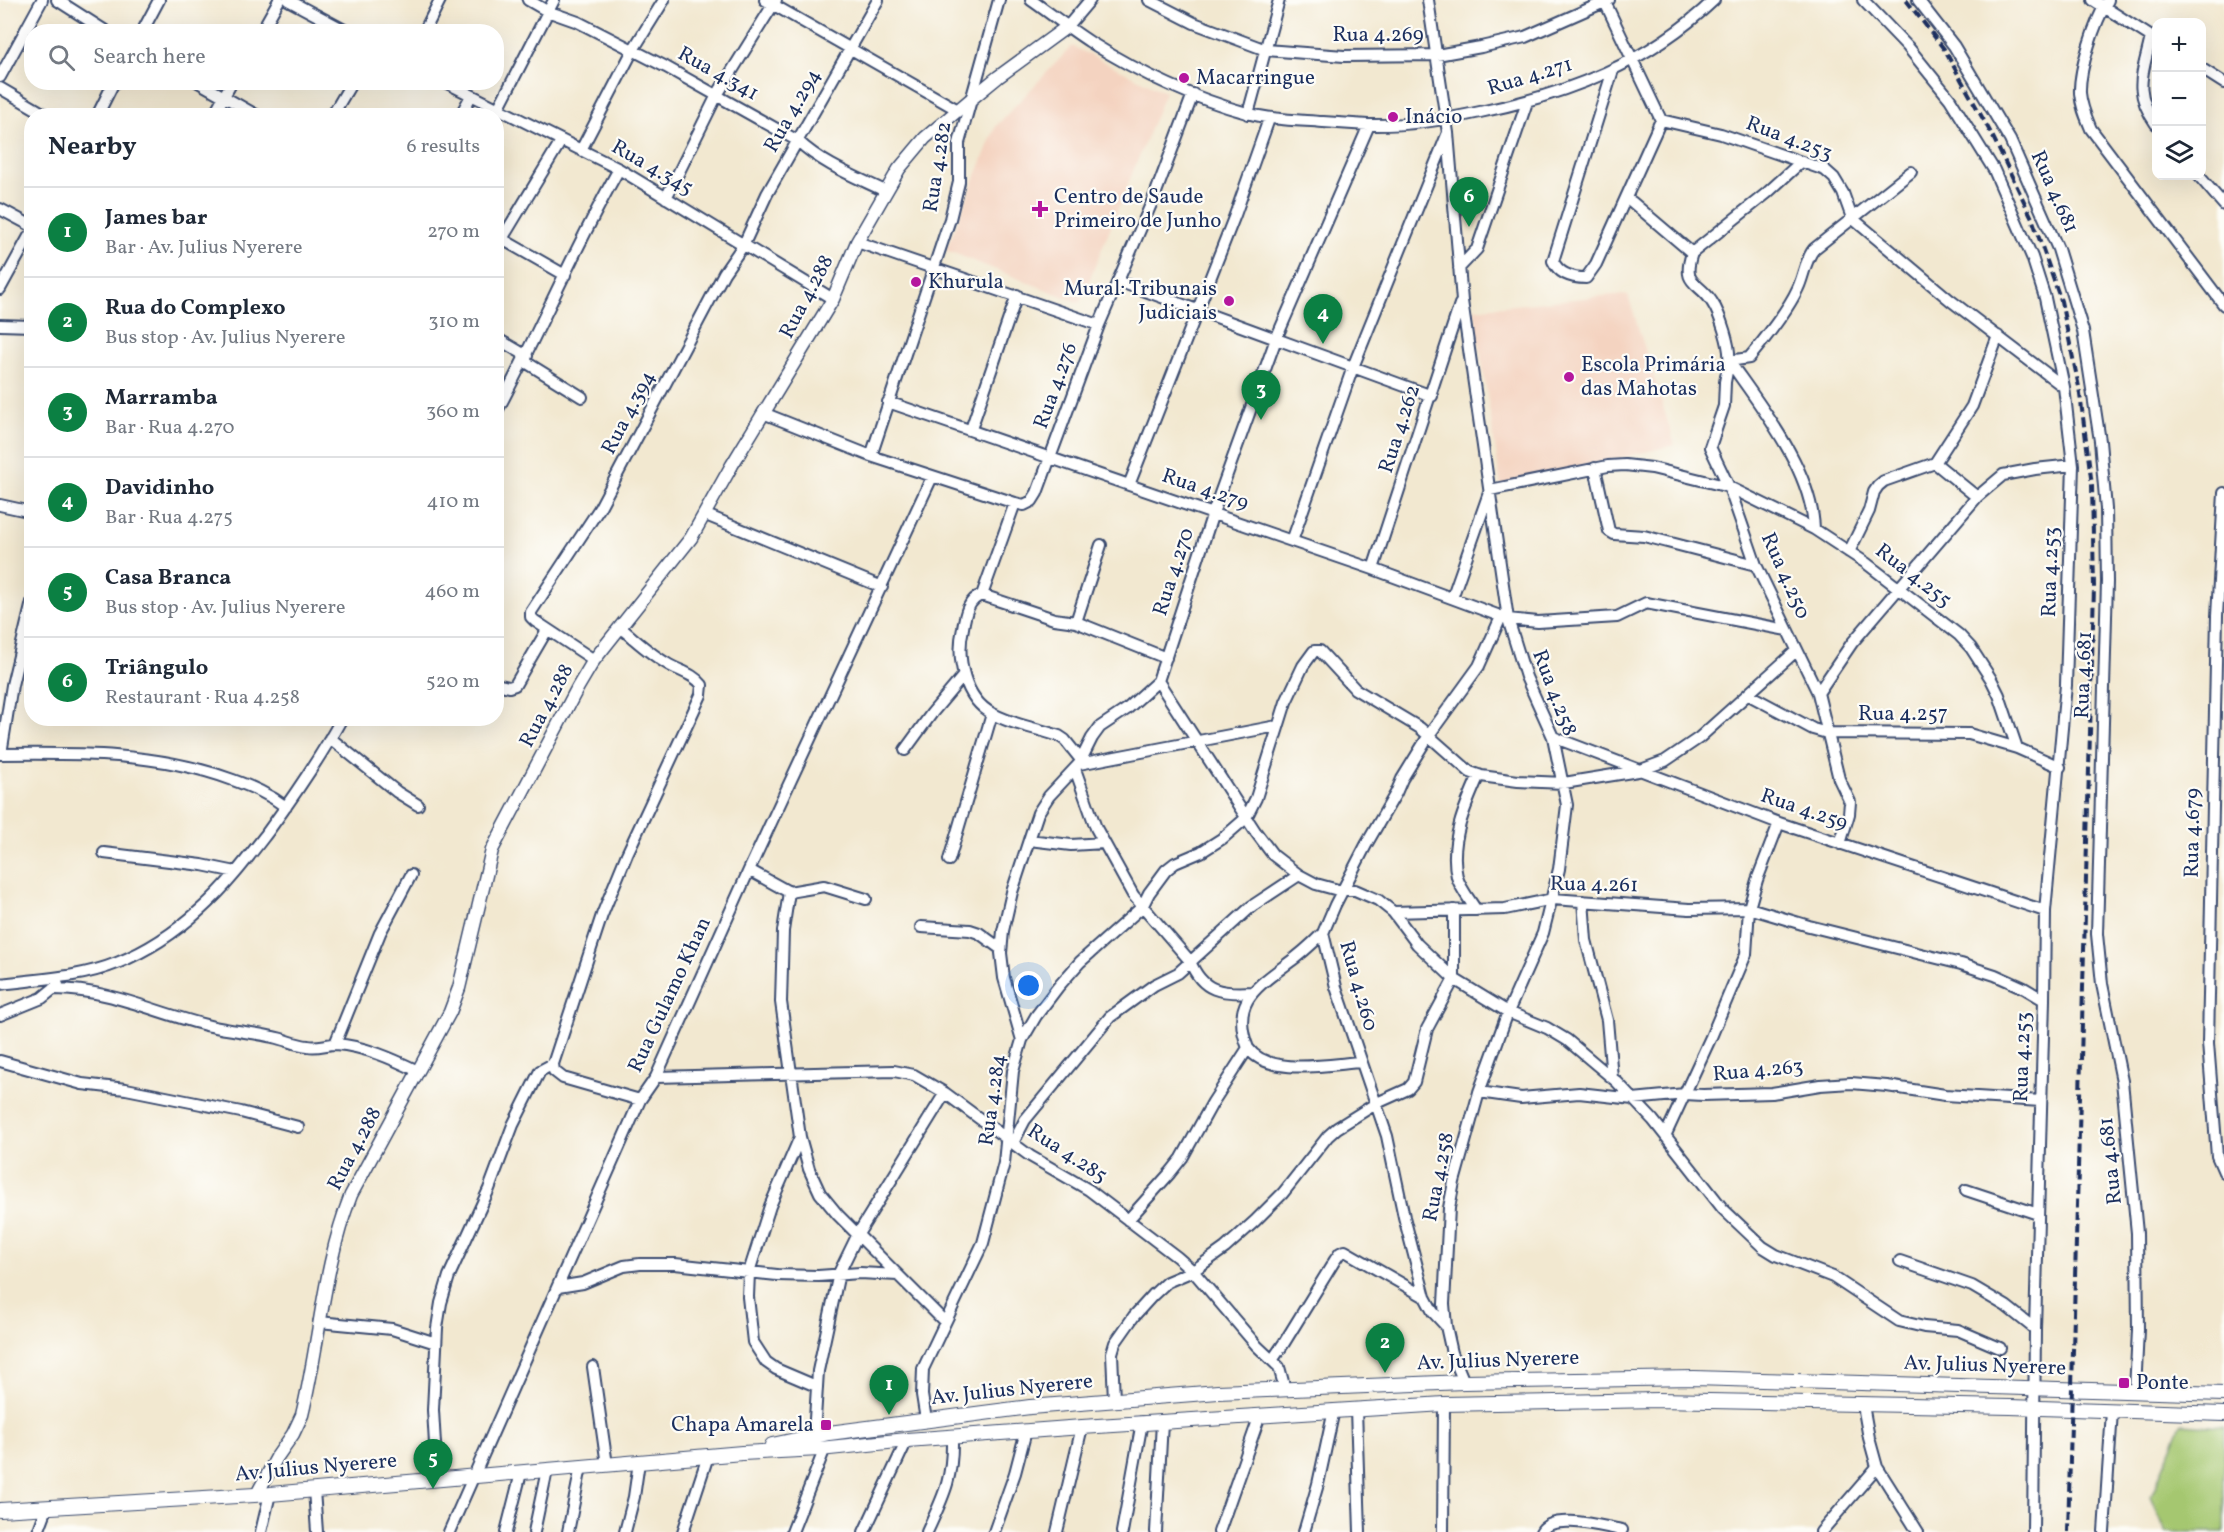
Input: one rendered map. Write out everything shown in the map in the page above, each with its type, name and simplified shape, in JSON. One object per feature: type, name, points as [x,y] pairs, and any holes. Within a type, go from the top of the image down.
[{"type":"main road","name":"Av. Julius Nyerere","points":[[742,1453],[813,1436],[1030,1407],[1286,1389],[1464,1382],[1694,1378],[2224,1394]]},
{"type":"main road","name":"Av. Julius Nyerere","points":[[0,1510],[264,1494],[437,1478],[521,1473],[742,1453],[825,1449],[907,1440],[1142,1422],[1444,1404],[1658,1400],[2224,1414]]},
{"type":"street","points":[[29,24],[42,0]]},
{"type":"street","points":[[57,0],[94,24]]},
{"type":"street","points":[[146,24],[159,0]]},
{"type":"street","points":[[266,24],[279,0]]},
{"type":"street","points":[[288,0],[333,24]]},
{"type":"street","points":[[308,11],[314,0]]},
{"type":"street","points":[[428,24],[440,0]]},
{"type":"street","name":"Rua 4.341","points":[[528,0],[578,22],[717,95],[798,141],[809,152],[826,162],[885,192]]},
{"type":"street","points":[[498,108],[554,0]]},
{"type":"street","points":[[581,150],[633,50],[664,0]]},
{"type":"street","name":"Rua 4.294","points":[[744,244],[767,194],[878,0]]},
{"type":"street","points":[[970,100],[999,0]]},
{"type":"street","name":"Rua 4.271","points":[[1031,0],[1091,42],[1141,70],[1193,94],[1248,114],[1269,119],[1369,125],[1446,119],[1554,94],[1633,61],[1714,0]]},
{"type":"street","name":"Rua 4.282","points":[[871,456],[950,219],[959,182],[959,143],[970,100],[1068,26],[1090,0]]},
{"type":"street","name":"Rua 4.269","points":[[1149,0],[1194,23],[1266,50],[1344,56],[1437,55],[1525,37],[1606,1]]},
{"type":"street","points":[[1248,114],[1279,0]]},
{"type":"street","name":"Rua 4.258","points":[[1428,0],[1448,133],[1462,301],[1490,490],[1505,618],[1526,677],[1553,737],[1567,805],[1567,821],[1553,899],[1543,933],[1508,1012],[1479,1092],[1449,1208],[1444,1304],[1452,1353],[1464,1382]]},
{"type":"street","points":[[1863,0],[1908,47],[1950,99],[1994,170],[2039,276],[2051,321],[2064,387]]},
{"type":"street","name":"Rua 4.681","points":[[1918,0],[1954,46],[2010,140],[2058,249],[2083,331],[2100,441],[2106,509],[2107,582],[2097,934],[2102,984],[2122,1081],[2137,1233],[2138,1330],[2135,1391]]},
{"type":"street","points":[[2093,0],[2106,3],[2152,38]]},
{"type":"street","points":[[1606,1],[1661,120],[1596,264],[1586,278],[1575,278],[1557,270],[1553,261],[1613,70]]},
{"type":"street","points":[[666,198],[717,95],[772,2],[958,110]]},
{"type":"street","points":[[2106,3],[2088,49],[2080,92],[2083,112],[2091,129],[2224,305]]},
{"type":"street","points":[[0,77],[24,33]]},
{"type":"street","points":[[2152,46],[2140,89],[2147,111],[2152,118]]},
{"type":"street","points":[[2206,72],[2224,83]]},
{"type":"street","points":[[0,88],[34,108]]},
{"type":"street","points":[[101,108],[110,90]]},
{"type":"street","points":[[213,90],[244,108]]},
{"type":"street","points":[[217,108],[227,90]]},
{"type":"street","points":[[337,108],[348,90]]},
{"type":"street","name":"Rua 4.345","points":[[460,90],[496,108]]},
{"type":"street","name":"Rua 4.276","points":[[1015,503],[1024,505],[1032,501],[1037,493],[1099,325],[1155,195],[1193,94]]},
{"type":"street","points":[[464,108],[471,96]]},
{"type":"street","name":"Rua 4.288","points":[[264,1494],[277,1457],[293,1434],[302,1415],[339,1225],[351,1195],[450,1012],[459,988],[492,850],[594,660],[692,538],[706,515],[763,413],[833,299],[857,242],[899,169],[925,138],[970,100]]},
{"type":"street","points":[[1459,268],[1477,249],[1527,102]]},
{"type":"street","name":"Rua 4.345","points":[[504,112],[619,169],[833,299]]},
{"type":"street","points":[[1130,484],[1235,215],[1269,119]]},
{"type":"street","name":"Rua 4.253","points":[[1661,120],[1721,134],[1824,170],[1834,177],[1843,193],[1852,218],[1950,300],[2064,387],[2073,465],[2066,685],[2045,911],[2032,1532]]},
{"type":"street","name":"Rua 4.270","points":[[1160,684],[1166,658],[1213,513],[1276,339],[1369,125]]},
{"type":"street","points":[[1292,541],[1353,367],[1448,133]]},
{"type":"street","points":[[504,236],[561,141]]},
{"type":"street","points":[[1801,162],[1767,193],[1692,253],[1689,274],[1694,286],[1711,300],[1720,318],[1731,352],[1729,361],[1787,449],[1810,501],[1814,529]]},
{"type":"street","points":[[504,398],[594,212],[619,169]]},
{"type":"street","points":[[1729,361],[1749,358],[1798,289],[1808,256],[1814,249],[1911,172]]},
{"type":"street","points":[[2202,180],[2224,205]]},
{"type":"street","points":[[1632,202],[1692,253]]},
{"type":"street","points":[[0,209],[24,222]]},
{"type":"street","points":[[504,240],[565,275]]},
{"type":"street","points":[[857,242],[1099,325]]},
{"type":"street","name":"Rua 4.394","points":[[547,630],[531,617],[533,608],[600,509],[724,273],[744,244]]},
{"type":"street","points":[[0,289],[24,246]]},
{"type":"street","points":[[1118,281],[1432,396]]},
{"type":"street","points":[[970,429],[1017,295]]},
{"type":"street","name":"Rua 4.262","points":[[1373,569],[1462,301]]},
{"type":"street","points":[[0,325],[24,326]]},
{"type":"street","points":[[1849,552],[1869,511],[1878,486],[1884,481],[1935,463],[1972,406],[1998,336]]},
{"type":"street","points":[[504,344],[582,397]]},
{"type":"street","name":"Rua 4.250","points":[[1564,783],[1638,771],[1665,761],[1683,751],[1749,695],[1796,651],[1756,565],[1729,487],[1710,447],[1725,406],[1725,382],[1729,361]]},
{"type":"street","name":"Rua 4.279","points":[[888,402],[1373,569],[1505,618],[1538,622],[1617,617],[1646,603],[1787,630]]},
{"type":"street","points":[[763,413],[871,456],[1015,503],[982,595],[973,600],[965,615],[961,634],[961,655],[964,675],[970,691],[992,714],[1065,740],[1079,764],[1096,828],[1133,895],[1190,961],[1199,979],[1210,988],[1229,992],[1252,992]]},
{"type":"street","points":[[1935,463],[1977,497]]},
{"type":"street","points":[[1452,598],[1490,490],[1595,468],[1625,465],[1652,468],[1729,487]]},
{"type":"street","points":[[1818,693],[1840,659],[1977,497],[2003,476],[2035,469],[2073,465]]},
{"type":"street","points":[[1595,468],[1609,531],[1614,534],[1644,536],[1756,565]]},
{"type":"street","name":"Rua Gulamo Khan","points":[[448,1532],[640,1100],[656,1077],[749,870],[932,477]]},
{"type":"street","name":"Rua 4.255","points":[[1729,487],[1814,529],[1899,588],[1959,635],[1971,648],[1995,687],[2017,748]]},
{"type":"street","name":"Rua 4.679","points":[[2224,493],[2217,616],[2218,854],[2208,1043],[2216,1149],[2224,1172]]},
{"type":"street","points":[[0,506],[24,510]]},
{"type":"street","points":[[706,515],[882,587]]},
{"type":"street","points":[[1076,622],[1101,545]]},
{"type":"street","points":[[982,595],[1054,619],[1076,622],[1166,658]]},
{"type":"street","name":"Rua 4.260","points":[[1446,1326],[1433,1312],[1425,1297],[1404,1218],[1387,1136],[1336,987],[1323,933],[1329,917],[1402,779],[1429,735],[1479,666],[1505,618]]},
{"type":"street","points":[[620,627],[648,652],[697,678],[702,685],[701,695],[627,854],[602,915],[553,1064],[554,1071],[563,1078],[640,1100]]},
{"type":"street","points":[[504,686],[514,685],[547,630],[594,660]]},
{"type":"street","points":[[24,638],[12,685],[0,754],[95,753],[166,761],[212,772],[254,788],[271,796],[286,807]]},
{"type":"street","points":[[1022,1040],[1042,1009],[1080,962],[1142,907],[1149,893],[1167,870],[1175,863],[1201,852],[1223,838],[1246,818],[1256,798],[1277,726],[1303,666],[1317,650],[1355,689],[1429,735],[1455,761],[1470,772],[1518,781],[1564,783]]},
{"type":"street","points":[[1796,651],[1818,693],[1839,779],[1850,802],[1849,814],[1840,844]]},
{"type":"street","points":[[905,750],[964,675]]},
{"type":"street","points":[[1160,684],[1246,818],[1274,855],[1299,875],[1328,888],[1355,890],[1371,896],[1393,912],[1417,944],[1454,979],[1508,1012],[1547,1028],[1566,1040],[1612,1078],[1633,1099],[1666,1134],[1723,1209],[1770,1251],[1833,1277],[1899,1321],[1917,1326],[1958,1330],[2000,1348]]},
{"type":"street","name":"Rua 4.284","points":[[926,1420],[921,1383],[923,1369],[983,1244],[1010,1141],[1013,1071],[1022,1040],[1004,978],[1001,949],[1012,892],[1038,813],[1049,795],[1079,764],[1100,727],[1160,684]]},
{"type":"street","name":"Rua 4.257","points":[[1749,695],[1813,729],[1827,733],[1969,734],[2017,748],[2060,767]]},
{"type":"street","points":[[949,860],[992,714]]},
{"type":"street","points":[[0,984],[64,977],[116,963],[153,944],[203,908],[236,872],[286,807],[335,726]]},
{"type":"street","points":[[1079,764],[1277,726]]},
{"type":"street","name":"Rua 4.259","points":[[1553,737],[1779,823],[2045,911]]},
{"type":"street","points":[[330,738],[397,792],[418,805]]},
{"type":"street","points":[[1476,910],[1457,878],[1455,856],[1463,814],[1479,775]]},
{"type":"street","points":[[1666,1134],[1746,954],[1749,908],[1779,823]]},
{"type":"street","points":[[1029,840],[1071,845],[1104,843]]},
{"type":"street","points":[[104,853],[236,872]]},
{"type":"street","points":[[749,870],[789,892],[824,886],[866,899]]},
{"type":"street","points":[[335,1044],[380,933],[411,875]]},
{"type":"street","points":[[1010,1141],[1110,1017],[1154,985],[1178,973],[1252,906],[1299,875]]},
{"type":"street","points":[[789,892],[783,931],[781,1002],[800,1137],[809,1169],[819,1192],[838,1215],[945,1322]]},
{"type":"street","name":"Rua 4.261","points":[[1393,912],[1505,909],[1553,899],[1689,909],[1749,908],[1809,927],[1961,964],[1995,975],[2044,1000]]},
{"type":"street","points":[[1583,901],[1584,929],[1607,1020],[1612,1078]]},
{"type":"street","points":[[1114,1400],[1112,1353],[1115,1343],[1134,1316],[1167,1282],[1192,1271],[1225,1248],[1269,1207],[1308,1163],[1328,1136],[1377,1104],[1408,1089],[1414,1082],[1427,1029],[1454,979],[1454,910]]},
{"type":"street","points":[[921,927],[970,930],[979,933],[1001,949]]},
{"type":"street","points":[[1323,933],[1252,992],[1242,1013],[1244,1038],[1252,1054],[1262,1061],[1281,1065],[1361,1062]]},
{"type":"street","points":[[0,1015],[24,1007],[55,989],[64,977]]},
{"type":"street","points":[[55,989],[81,989],[195,1023],[272,1036],[302,1045],[314,1047],[335,1044],[374,1053],[418,1071]]},
{"type":"street","points":[[1128,1220],[1182,1158],[1213,1102],[1248,1048]]},
{"type":"street","points":[[0,1061],[82,1084],[157,1095],[241,1112],[298,1127]]},
{"type":"street","points":[[437,1478],[433,1410],[438,1315],[449,1276],[489,1189],[506,1141],[540,1071],[553,1064]]},
{"type":"street","name":"Rua 4.285","points":[[656,1077],[904,1072],[914,1075],[945,1093],[1030,1156],[1089,1190],[1177,1257],[1282,1371],[1286,1389]]},
{"type":"street","name":"Rua 4.263","points":[[1479,1092],[1521,1098],[1579,1093],[1633,1099],[1684,1094],[1772,1093],[1820,1085],[1851,1083],[1945,1095],[2041,1101]]},
{"type":"street","points":[[813,1436],[816,1386],[834,1286],[839,1273],[858,1234],[945,1093]]},
{"type":"street","points":[[800,1137],[776,1189],[749,1272],[748,1298],[753,1342],[765,1362],[816,1386]]},
{"type":"street","points":[[1966,1190],[2038,1214]]},
{"type":"street","points":[[1272,1359],[1335,1260],[1344,1251],[1425,1297]]},
{"type":"street","points":[[1900,1261],[1972,1286],[2006,1306],[2035,1329]]},
{"type":"street","points":[[558,1287],[583,1283],[632,1264],[675,1264],[818,1276],[839,1273],[898,1275]]},
{"type":"street","points":[[319,1322],[392,1329],[436,1343]]},
{"type":"street","points":[[593,1367],[607,1465]]},
{"type":"street","points":[[1443,1532],[1444,1404]]},
{"type":"street","points":[[1863,1405],[1877,1467],[1918,1532]]},
{"type":"street","points":[[1356,1409],[1360,1532]]},
{"type":"street","points":[[1304,1532],[1318,1484],[1334,1410]]},
{"type":"street","points":[[2104,1532],[2112,1410]]},
{"type":"street","points":[[1219,1532],[1260,1415]]},
{"type":"street","points":[[1122,1532],[1142,1422]]},
{"type":"street","points":[[1155,1532],[1162,1422]]},
{"type":"street","points":[[1057,1532],[1082,1427]]},
{"type":"street","points":[[994,1532],[1015,1473],[1026,1431]]},
{"type":"street","points":[[927,1532],[950,1477],[952,1437]]},
{"type":"street","points":[[864,1532],[907,1440]]},
{"type":"street","points":[[792,1532],[825,1449]]},
{"type":"street","points":[[683,1532],[708,1456]]},
{"type":"street","points":[[625,1532],[634,1497],[639,1462]]},
{"type":"street","points":[[568,1532],[581,1467]]},
{"type":"street","points":[[1821,1532],[1877,1467]]},
{"type":"street","points":[[534,1532],[547,1470]]},
{"type":"street","points":[[506,1532],[521,1473]]},
{"type":"street","points":[[314,1490],[317,1532]]},
{"type":"street","points":[[261,1532],[264,1494]]},
{"type":"street","points":[[38,1532],[47,1508]]},
{"type":"street","points":[[1909,1532],[1910,1518]]},
{"type":"street","points":[[1541,1532],[1544,1527],[1553,1523],[1581,1522],[1622,1530]]},
{"type":"shaded area","name":"Centro de Saude Primeiro de Junho","points":[[1072,46],[1165,92],[1080,303],[946,250],[996,126]]},
{"type":"shaded area","name":"Escola Primária das Mahotas","points":[[1628,295],[1675,445],[1501,486],[1474,309]]},
{"type":"green space","points":[[2181,1424],[2224,1427],[2224,1532],[2166,1532],[2151,1497]]},
{"type":"railway","points":[[1906,0],[1944,49],[1992,135],[2032,218],[2061,301],[2079,387],[2092,485],[2094,587],[2068,1532]]},
{"type":"place","name":"Macarringue","points":[[1184,78]]},
{"type":"place","name":"Inácio","points":[[1393,117]]},
{"type":"place","name":"Centro de Saude Primeiro de Junho","points":[[1040,209]]},
{"type":"place","name":"Triângulo","points":[[1469,227]]},
{"type":"place","name":"Khurula","points":[[916,282]]},
{"type":"place","name":"Mural: Tribunais Judiciais","points":[[1229,301]]},
{"type":"place","name":"Davidinho","points":[[1323,344]]},
{"type":"place","name":"Escola Primária das Mahotas","points":[[1569,377]]},
{"type":"place","name":"Marramba","points":[[1261,420]]},
{"type":"place","name":"Rua do Complexo","points":[[1385,1373]]},
{"type":"place","name":"Ponte","points":[[2124,1383]]},
{"type":"place","name":"James bar","points":[[889,1415]]},
{"type":"place","name":"Chapa Amarela","points":[[826,1425]]},
{"type":"place","name":"Casa Branca","points":[[433,1489]]}]
